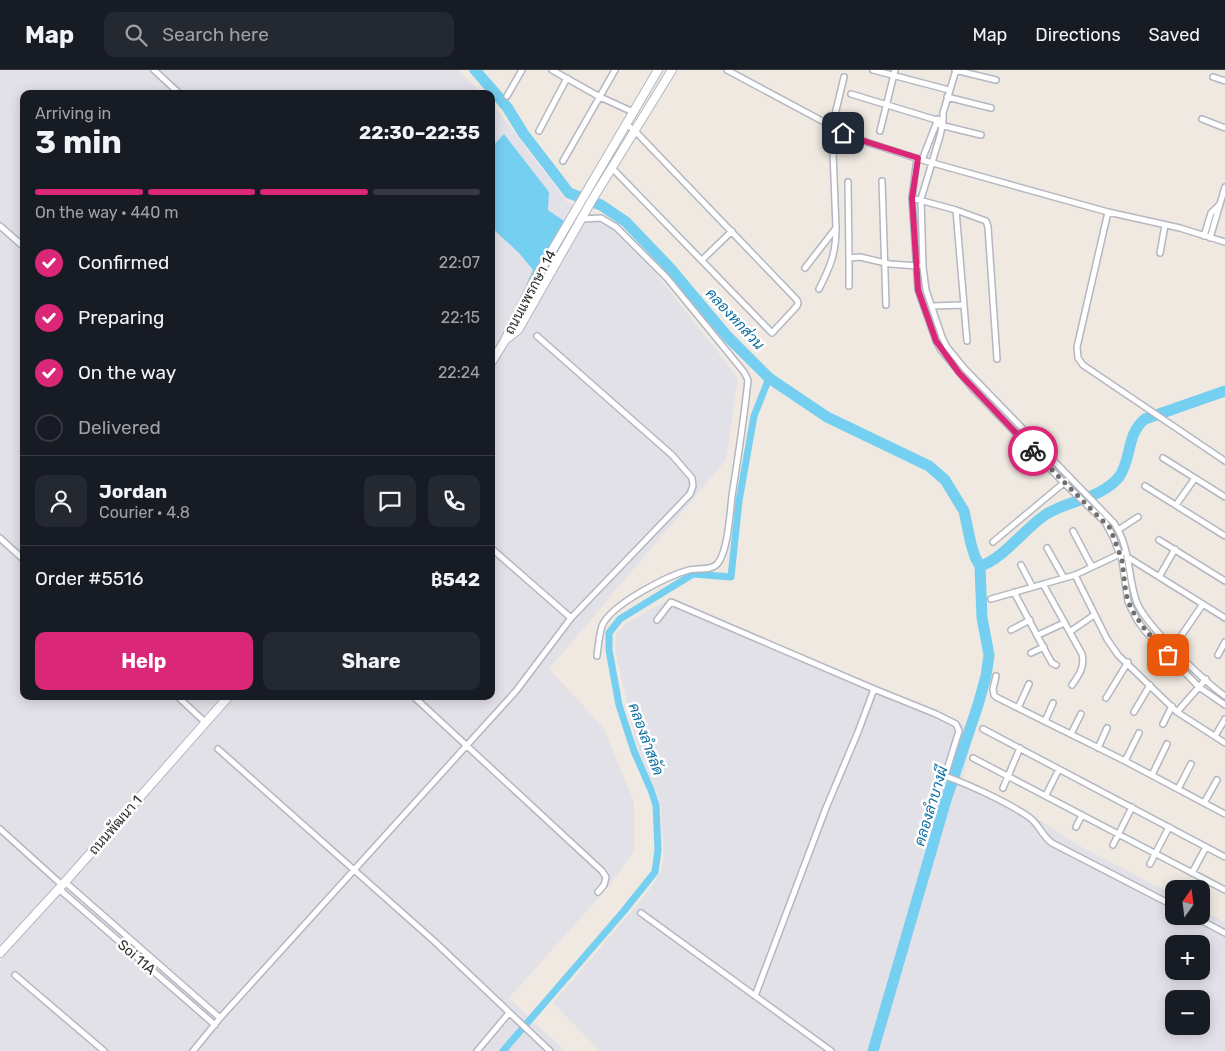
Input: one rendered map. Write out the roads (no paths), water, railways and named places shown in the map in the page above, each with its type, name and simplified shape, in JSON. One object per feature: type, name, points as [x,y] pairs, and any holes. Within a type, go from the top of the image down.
[{"type":"main road","name":"ถนนแพรกษา 14","points":[[581,214],[591,183],[658,70]]},
{"type":"main road","name":"ถนนแพรกษา 14","points":[[495,356],[504,342],[533,283],[598,191],[672,70]]},
{"type":"main road","name":"ถนนพัฒนา 1","points":[[0,953],[62,886],[226,700]]},
{"type":"street","points":[[154,70],[176,90]]},
{"type":"street","points":[[507,96],[522,70]]},
{"type":"street","points":[[552,70],[600,97],[633,112]]},
{"type":"street","points":[[563,161],[615,70]]},
{"type":"street","points":[[727,70],[832,127],[860,140],[920,159],[1108,212],[1165,225],[1225,242]]},
{"type":"street","points":[[873,70],[894,73],[949,90]]},
{"type":"street","points":[[996,80],[955,70],[943,113],[943,124],[920,199],[926,290],[945,342],[965,369],[1082,489],[1118,530],[1129,558],[1135,598],[1148,622],[1206,680],[1225,696]]},
{"type":"street","points":[[880,131],[894,73]]},
{"type":"street","points":[[819,289],[832,263],[836,246],[832,127],[844,77]]},
{"type":"street","points":[[1213,77],[1225,81]]},
{"type":"street","points":[[539,131],[567,78]]},
{"type":"street","points":[[851,94],[981,135]]},
{"type":"street","points":[[947,97],[991,108]]},
{"type":"street","points":[[943,113],[936,122],[920,159],[912,198],[920,298],[936,341],[959,373],[1064,483],[1110,528],[1120,554],[1131,609],[1146,631],[1199,687],[1225,705]]},
{"type":"street","points":[[1202,119],[1225,128]]},
{"type":"street","points":[[612,168],[769,331],[773,332],[798,303],[635,130],[626,124]]},
{"type":"street","points":[[882,181],[886,305]]},
{"type":"street","points":[[848,182],[849,286]]},
{"type":"street","points":[[1210,238],[1218,218],[1219,205],[1225,187]]},
{"type":"street","points":[[912,198],[982,218],[987,224],[997,359]]},
{"type":"street","points":[[1204,236],[1211,213],[1219,205]]},
{"type":"street","points":[[956,210],[967,340]]},
{"type":"street","points":[[1108,212],[1076,347],[1078,358],[1083,365],[1225,461]]},
{"type":"street","points":[[581,214],[601,218],[616,227],[638,248],[666,278],[744,372],[748,380],[738,464],[722,556],[716,565],[678,574],[634,596],[616,608],[602,625],[597,656]]},
{"type":"street","points":[[1160,253],[1165,225]]},
{"type":"street","points":[[0,226],[20,244]]},
{"type":"street","points":[[805,268],[836,228]]},
{"type":"street","points":[[702,260],[732,231]]},
{"type":"street","points":[[849,258],[860,257],[923,267]]},
{"type":"street","points":[[932,306],[964,304]]},
{"type":"street","points":[[193,1051],[220,1018],[353,869],[516,691],[571,618],[690,494],[694,486],[692,478],[670,454],[537,336]]},
{"type":"street","points":[[959,373],[965,369]]},
{"type":"street","points":[[1007,424],[1012,418]]},
{"type":"street","points":[[1163,458],[1225,497]]},
{"type":"street","points":[[993,542],[1070,478]]},
{"type":"street","points":[[1176,505],[1195,478]]},
{"type":"street","points":[[1145,486],[1225,536]]},
{"type":"street","points":[[1118,530],[1138,517]]},
{"type":"street","points":[[1073,531],[1092,567]]},
{"type":"street","points":[[0,538],[20,556]]},
{"type":"street","points":[[1159,540],[1225,581]]},
{"type":"street","points":[[1047,548],[1064,578]]},
{"type":"street","points":[[991,599],[1075,575],[1126,550]]},
{"type":"street","points":[[1159,577],[1175,550]]},
{"type":"street","points":[[495,552],[571,618]]},
{"type":"street","points":[[1129,558],[1225,618]]},
{"type":"street","points":[[1021,565],[1032,586]]},
{"type":"street","points":[[1075,575],[1112,647],[1177,712],[1225,743]]},
{"type":"street","points":[[1043,584],[1064,623],[1071,631],[1082,654],[1084,662],[1082,670],[1072,685]]},
{"type":"street","points":[[1014,592],[1052,663],[1056,664]]},
{"type":"street","points":[[657,620],[671,602],[956,724],[959,731],[944,776],[964,783],[1030,818],[1045,838],[1052,843],[1165,901]]},
{"type":"street","points":[[1168,655],[1203,604]]},
{"type":"street","points":[[1071,631],[1094,615]]},
{"type":"street","points":[[1011,630],[1030,620]]},
{"type":"street","points":[[1038,635],[1064,623]]},
{"type":"street","points":[[1218,655],[1225,642]]},
{"type":"street","points":[[1031,653],[1044,647]]},
{"type":"street","points":[[1106,698],[1128,662]]},
{"type":"street","points":[[996,676],[993,689],[994,695],[1225,814]]},
{"type":"street","points":[[1177,712],[1206,680]]},
{"type":"street","points":[[1018,708],[1029,684]]},
{"type":"street","points":[[1134,712],[1150,685]]},
{"type":"street","points":[[755,996],[826,808],[874,689]]},
{"type":"street","points":[[181,700],[206,723]]},
{"type":"street","points":[[417,700],[602,871],[606,877],[598,892]]},
{"type":"street","points":[[1044,721],[1053,703]]},
{"type":"street","points":[[1162,724],[1172,706]]},
{"type":"street","points":[[1071,734],[1081,714]]},
{"type":"street","points":[[1215,736],[1225,719]]},
{"type":"street","points":[[1098,748],[1108,728]]},
{"type":"street","points":[[983,729],[1225,857]]},
{"type":"street","points":[[1125,761],[1139,732]]},
{"type":"street","points":[[1152,775],[1167,744]]},
{"type":"street","points":[[1003,788],[1020,748]]},
{"type":"street","points":[[218,750],[461,966],[509,1014],[550,1051]]},
{"type":"street","points":[[973,758],[1225,890]]},
{"type":"street","points":[[1178,789],[1191,764]]},
{"type":"street","points":[[1046,795],[1059,769]]},
{"type":"street","points":[[1204,803],[1216,780]]},
{"type":"street","points":[[1113,844],[1132,807]]},
{"type":"street","points":[[1076,827],[1082,815]]},
{"type":"street","points":[[1150,864],[1169,827]]},
{"type":"street","points":[[0,828],[62,886],[147,954],[220,1018]]},
{"type":"street","points":[[1192,873],[1206,847]]},
{"type":"street","name":"Soi 11A","points":[[62,886],[141,960],[215,1025]]},
{"type":"street","points":[[640,913],[831,1051]]},
{"type":"street","points":[[1210,924],[1225,932]]},
{"type":"street","points":[[141,960],[147,954]]},
{"type":"street","points":[[15,974],[104,1051]]},
{"type":"street","points":[[173,988],[179,982]]},
{"type":"street","points":[[477,1051],[509,1014]]},
{"type":"water","points":[[504,134],[549,192],[548,210],[564,221],[526,285],[533,270],[519,253],[495,231],[495,144]]},
{"type":"waterway","name":"คลองหกส่วน","points":[[475,70],[492,90]]},
{"type":"waterway","name":"คลองหกส่วน","points":[[495,93],[569,193],[601,205],[626,222],[670,268],[727,336],[769,378],[827,417],[929,466],[945,480],[964,511],[971,544],[980,566],[982,618],[989,655],[986,676],[946,800],[873,1051]]},
{"type":"waterway","name":"คลองลำสลัด","points":[[503,1051],[655,872],[658,850],[656,805],[634,751],[619,705],[609,650],[609,633],[620,619],[693,574],[731,577],[739,501],[754,416],[769,378]]},
{"type":"waterway","points":[[980,566],[988,563],[1005,551],[1045,515],[1094,495],[1112,484],[1123,470],[1135,432],[1145,419],[1225,391]]},
{"type":"water label","name":"คลองลำบางผี","points":[[931,806]]}]
